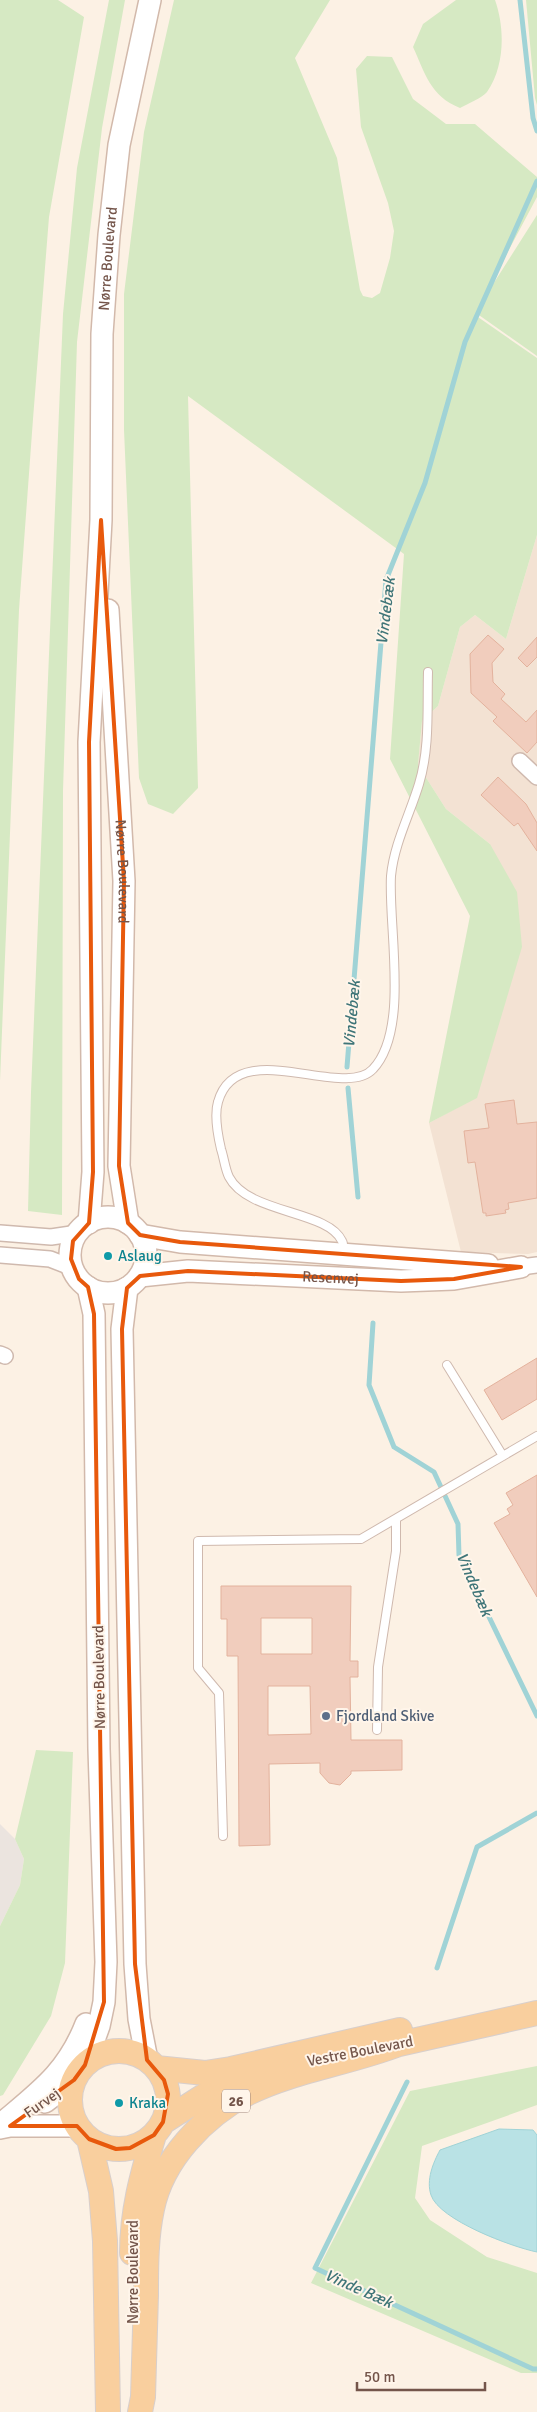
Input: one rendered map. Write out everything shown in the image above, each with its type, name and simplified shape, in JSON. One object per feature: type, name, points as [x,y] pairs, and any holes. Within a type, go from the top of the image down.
[{"type":"main road","name":"Vestre Boulevard","points":[[152,2064],[205,2073],[231,2069],[537,1996]]},
{"type":"main road","name":"Vestre Boulevard","points":[[159,2128],[210,2092],[255,2072],[367,2046],[399,2044],[537,2013]]},
{"type":"main road","name":"26","points":[[140,2412],[143,2397],[147,2240],[153,2206],[165,2174],[183,2146],[201,2126],[222,2109],[249,2093],[294,2076],[367,2056],[399,2044]]},
{"type":"main road","name":"26","points":[[79,2073],[95,2057],[108,2052],[122,2051],[135,2054],[152,2064]]},
{"type":"main road","points":[[152,2064],[164,2080],[168,2094],[168,2108],[159,2128]]},
{"type":"main road","points":[[79,2073],[70,2096],[72,2111],[83,2133]]},
{"type":"main road","name":"26","points":[[83,2133],[102,2146],[116,2149],[130,2148],[143,2143],[159,2128]]},
{"type":"main road","name":"Nørre Boulevard","points":[[133,2412],[134,2213],[139,2184],[159,2128]]},
{"type":"main road","name":"Nørre Boulevard","points":[[83,2133],[102,2191],[105,2241],[108,2412]]},
{"type":"street","name":"Nørre Boulevard","points":[[83,1228],[93,1172],[89,742],[101,520],[102,334],[108,235],[119,145],[150,0]]},
{"type":"street","name":"Nørre Boulevard","points":[[101,520],[124,881],[119,1166],[134,1229]]},
{"type":"street","points":[[520,761],[537,777]]},
{"type":"street","points":[[0,1233],[51,1237],[83,1228],[108,1217],[134,1229],[146,1256],[133,1282],[108,1293],[88,1287],[79,1279],[73,1268],[71,1250],[83,1228]]},
{"type":"street","name":"Resenvej","points":[[134,1229],[180,1242],[529,1266]]},
{"type":"street","points":[[0,1255],[50,1259],[73,1268]]},
{"type":"street","name":"Resenvej","points":[[133,1282],[188,1271],[401,1281],[454,1279],[529,1266]]},
{"type":"street","name":"Nørre Boulevard","points":[[133,1282],[122,1329],[134,1964],[139,2019],[152,2064]]},
{"type":"street","name":"Nørre Boulevard","points":[[79,2073],[99,2026],[104,2002],[106,1962],[99,1750],[94,1314],[88,1287]]},
{"type":"street","points":[[3,2126],[53,2079],[67,2063],[79,2043],[106,1962]]},
{"type":"street","name":"Furvej","points":[[3,2126],[79,2073]]},
{"type":"street","name":"Furvej","points":[[3,2126],[83,2133]]},
{"type":"lane","points":[[343,1254],[343,1241],[335,1232],[320,1223],[270,1206],[243,1192],[229,1177],[218,1137],[218,1103],[226,1084],[241,1074],[262,1069],[358,1078],[373,1070],[384,1054],[390,1036],[396,986],[392,874],[403,828],[420,783],[427,747],[428,672]]},
{"type":"lane","points":[[447,1365],[504,1456]]},
{"type":"lane","points":[[223,1836],[219,1693],[198,1668],[198,1541],[361,1539],[537,1436]]},
{"type":"lane","points":[[377,1730],[378,1666],[396,1551],[396,1520]]},
{"type":"highlighted area","points":[[101,520],[124,881],[119,1166],[128,1223],[140,1235],[180,1242],[521,1267],[454,1279],[401,1281],[188,1271],[140,1276],[127,1288],[122,1329],[135,1964],[147,2060],[164,2080],[168,2094],[163,2122],[154,2135],[130,2148],[116,2149],[89,2139],[77,2126],[10,2126],[74,2080],[85,2065],[104,2002],[94,1314],[88,1287],[79,1279],[71,1259],[73,1241],[89,1223],[93,1172],[89,742]]},
{"type":"shaded area","points":[[537,535],[537,1252],[528,1254],[461,1252],[429,1123],[477,1097],[490,844],[446,809],[418,765],[422,721],[438,706],[460,627],[475,615],[506,639]]},
{"type":"shaded area","points":[[0,1824],[15,1839],[24,1859],[20,1885],[0,1926]]},
{"type":"green space","points":[[0,0],[58,0],[84,17],[49,217],[33,419],[19,610],[0,1081]]},
{"type":"green space","points":[[109,0],[125,0],[102,128],[77,342],[63,791],[62,1215],[28,1211],[31,1092],[63,314],[77,168]]},
{"type":"green space","points":[[174,0],[330,0],[295,58],[337,158],[360,290],[363,296],[372,298],[380,293],[390,258],[394,231],[388,203],[361,127],[356,69],[367,56],[392,57],[413,99],[446,124],[475,124],[537,177],[537,197],[478,308],[537,215],[537,356],[476,313],[475,315],[537,358],[537,535],[506,639],[475,615],[460,627],[438,706],[422,721],[418,765],[446,809],[490,844],[517,892],[522,947],[477,1098],[429,1123],[470,916],[390,759],[404,554],[188,396],[198,788],[173,814],[148,804],[139,778],[124,430],[124,294],[144,132]]},
{"type":"green space","points":[[456,0],[495,0],[502,35],[500,59],[493,82],[485,94],[460,108],[450,103],[435,90],[425,75],[413,47],[423,24]]},
{"type":"green space","points":[[526,0],[537,0],[537,105],[535,98]]},
{"type":"green space","points":[[36,1750],[73,1752],[65,1963],[51,2016],[3,2095],[0,2096],[0,1926],[20,1885],[24,1859],[15,1839]]},
{"type":"green space","points":[[537,2066],[537,2105],[422,2146],[415,2198],[430,2220],[487,2257],[537,2273],[537,2373],[521,2373],[311,2283],[410,2091]]},
{"type":"water","points":[[499,2129],[533,2130],[537,2135],[537,2252],[495,2238],[461,2223],[447,2214],[431,2195],[430,2178],[440,2150]]},
{"type":"building","points":[[488,635],[504,649],[492,663],[493,682],[505,694],[501,699],[526,722],[537,710],[537,742],[527,753],[493,721],[497,717],[471,693],[470,654]]},
{"type":"building","points":[[537,637],[537,657],[527,667],[518,658]]},
{"type":"building","points":[[498,777],[526,804],[537,823],[537,851],[518,823],[514,826],[481,795]]},
{"type":"building","points":[[514,1100],[517,1124],[537,1122],[537,1198],[508,1203],[509,1209],[505,1210],[506,1213],[486,1216],[486,1213],[483,1213],[475,1162],[468,1163],[464,1131],[489,1128],[485,1104]]},
{"type":"building","points":[[537,1358],[537,1399],[502,1420],[484,1390]]},
{"type":"building","points":[[537,1475],[537,1597],[494,1523],[510,1514],[507,1509],[513,1505],[506,1493]]},
{"type":"building","name":"Fjordland Skive","points":[[221,1586],[351,1586],[350,1661],[358,1661],[358,1677],[350,1677],[351,1740],[402,1740],[402,1770],[351,1771],[351,1774],[340,1785],[329,1783],[320,1773],[320,1763],[269,1764],[270,1845],[239,1846],[238,1656],[227,1656],[227,1619],[221,1619]],"holes":[[[261,1618],[312,1618],[312,1654],[261,1654]],[[268,1686],[310,1686],[311,1734],[268,1735]]]},
{"type":"waterway","points":[[520,0],[533,118],[537,131]]},
{"type":"waterway","name":"Vindebæk","points":[[347,1067],[386,580],[425,483],[465,342],[537,181]]},
{"type":"waterway","name":"Vindebæk","points":[[348,1088],[358,1197]]},
{"type":"waterway","name":"Vindebæk","points":[[373,1323],[369,1385],[394,1447],[434,1472],[458,1524],[459,1555],[537,1716]]},
{"type":"waterway","name":"Vindebæk","points":[[437,1968],[477,1847],[537,1813]]},
{"type":"waterway","name":"Vinde Bæk","points":[[407,2082],[315,2268],[533,2369],[537,2369]]},
{"type":"place","name":"Aslaug","points":[[108,1256]]},
{"type":"place","name":"Fjordland Skive","points":[[326,1716]]},
{"type":"place","name":"Kraka","points":[[119,2103]]}]
